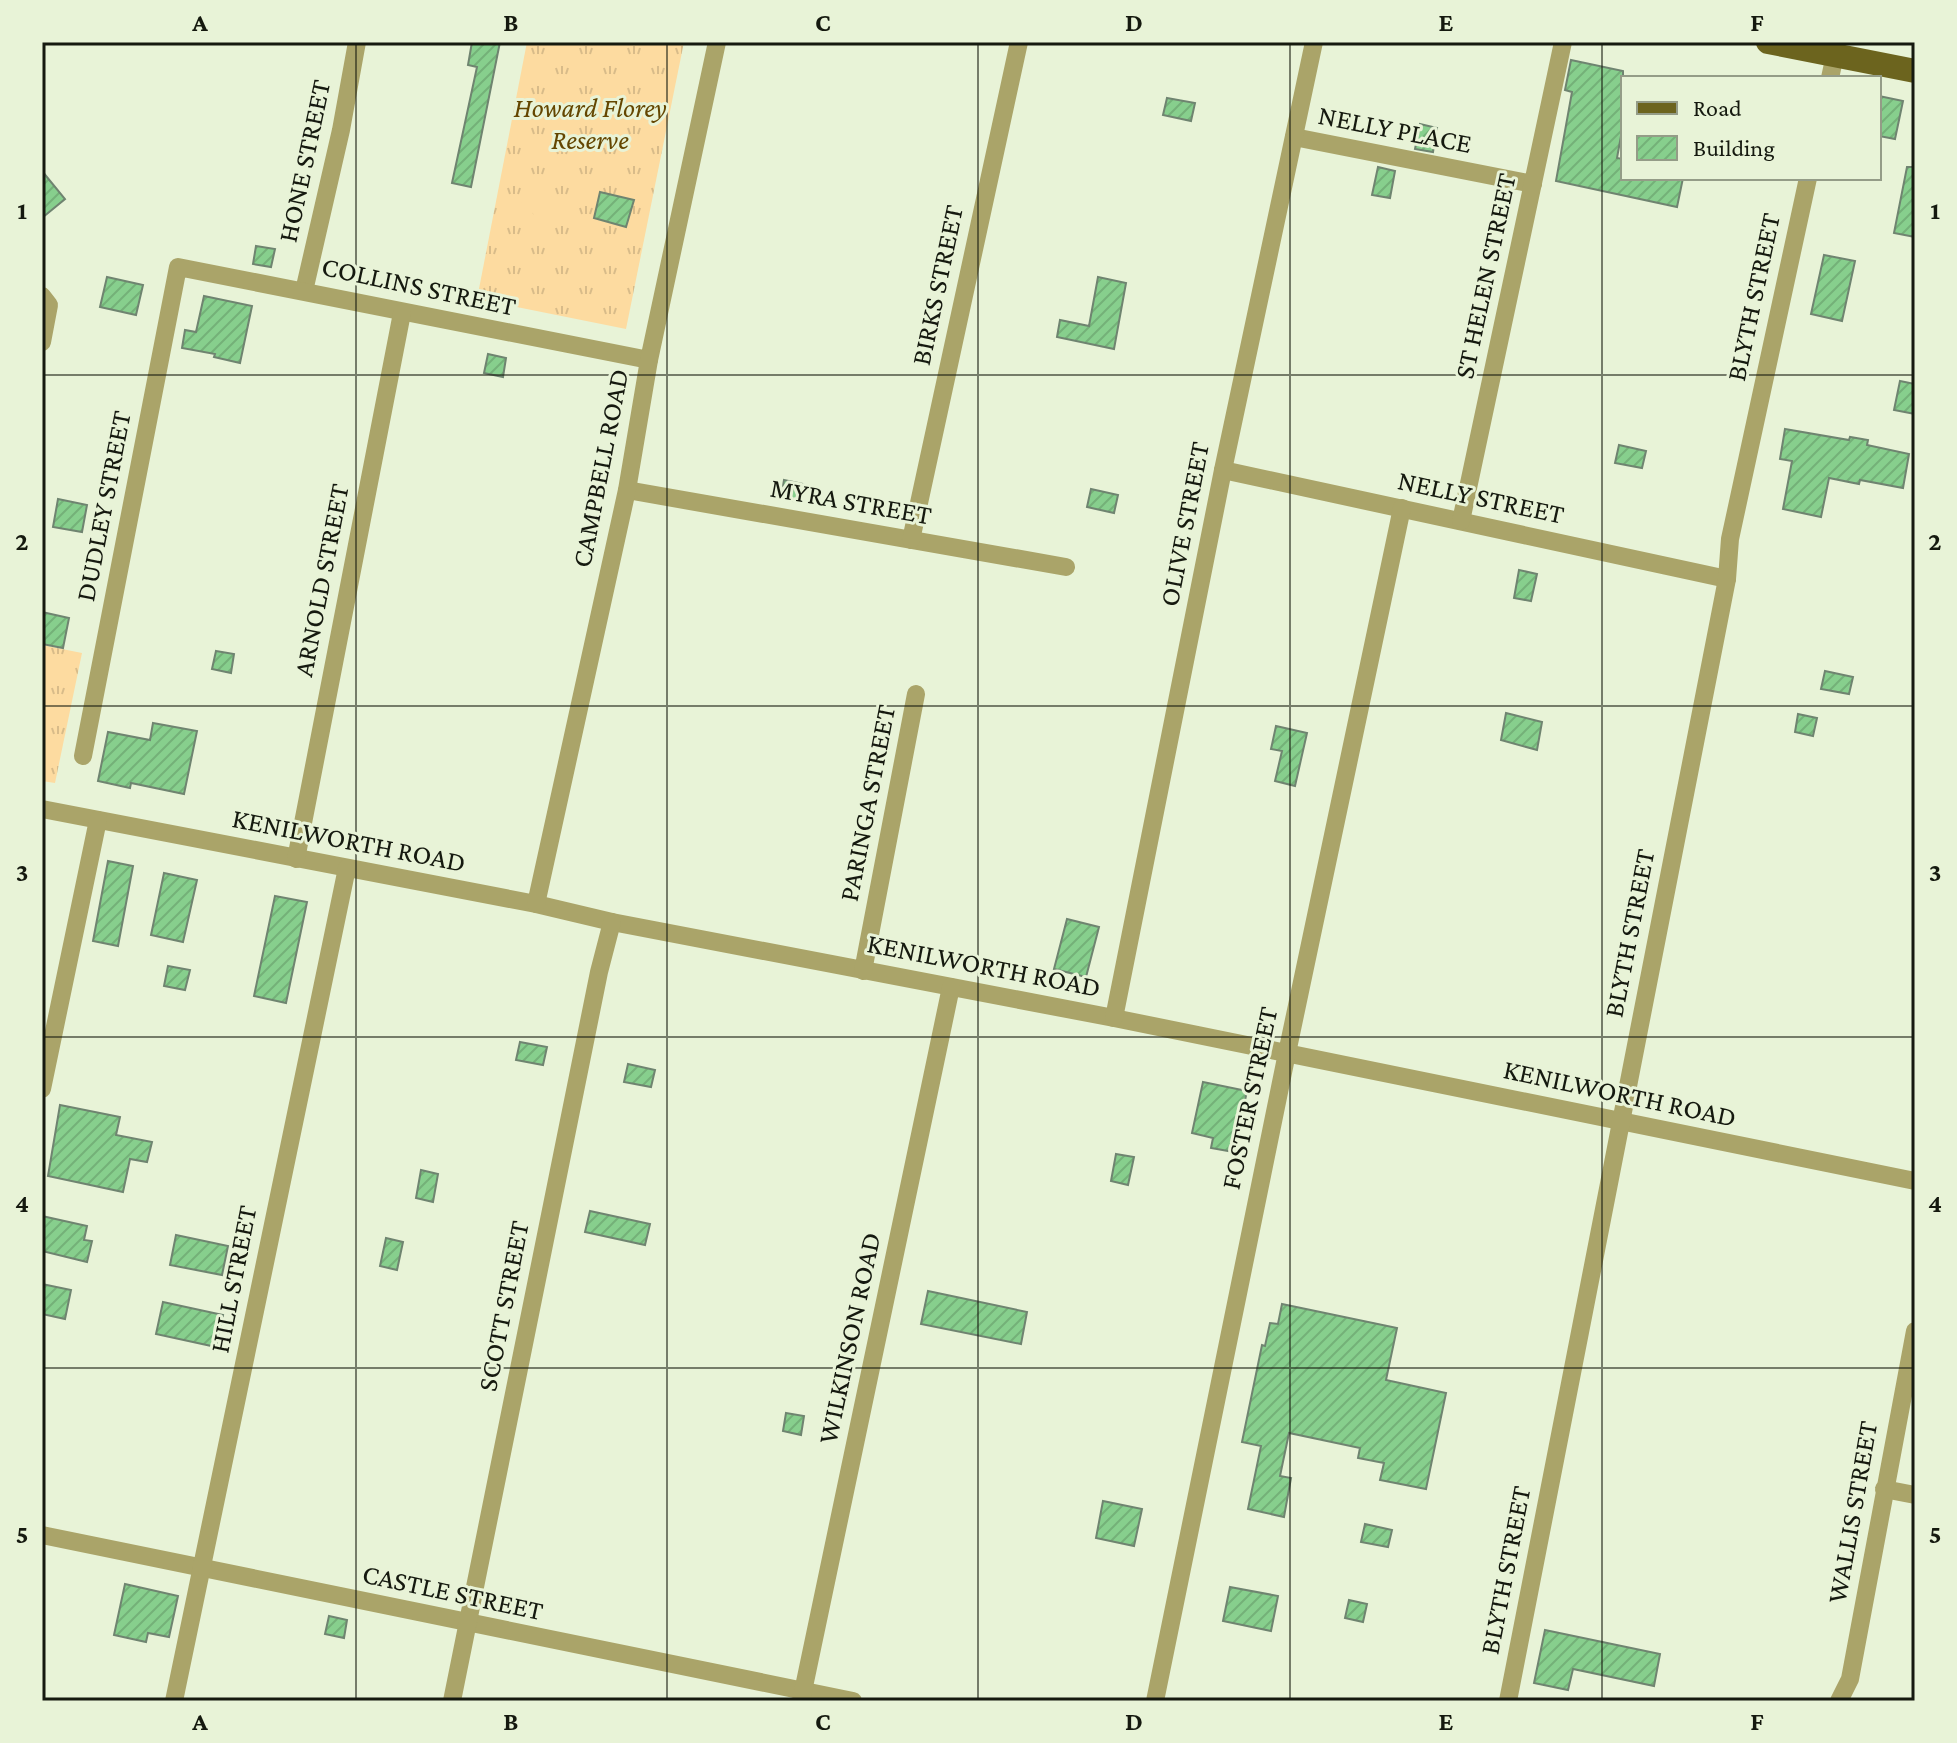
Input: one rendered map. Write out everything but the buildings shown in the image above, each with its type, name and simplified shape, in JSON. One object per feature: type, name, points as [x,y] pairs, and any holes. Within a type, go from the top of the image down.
[{"type":"main road","points":[[1768,42],[1832,67],[1915,71]]},
{"type":"street","name":"HONE STREET","points":[[304,291],[341,130],[357,42]]},
{"type":"street","name":"CAMPBELL ROAD","points":[[536,904],[627,490],[649,360],[717,42]]},
{"type":"street","name":"BIRKS STREET","points":[[911,540],[1019,42]]},
{"type":"street","name":"OLIVE STREET","points":[[1114,1018],[1223,470],[1314,42]]},
{"type":"street","name":"ST HELEN STREET","points":[[1461,521],[1563,42]]},
{"type":"street","name":"NELLY PLACE","points":[[1294,137],[1533,184]]},
{"type":"street","name":"BLYTH STREET","points":[[1508,1701],[1727,579],[1730,539],[1808,180]]},
{"type":"street","name":"COLLINS STREET","points":[[178,267],[649,360]]},
{"type":"street","name":"DUDLEY STREET","points":[[83,756],[178,267]]},
{"type":"street","points":[[42,342],[46,300]]},
{"type":"street","name":"ARNOLD STREET","points":[[296,859],[402,313]]},
{"type":"street","name":"NELLY STREET","points":[[1223,470],[1727,579]]},
{"type":"street","name":"MYRA STREET","points":[[627,490],[1066,567]]},
{"type":"street","name":"FOSTER STREET","points":[[1155,1701],[1402,508]]},
{"type":"street","name":"PARINGA STREET","points":[[863,971],[916,694]]},
{"type":"street","name":"KENILWORTH ROAD","points":[[42,809],[1114,1018],[1915,1181]]},
{"type":"street","points":[[42,1089],[98,820]]},
{"type":"street","name":"HILL STREET","points":[[174,1701],[347,868]]},
{"type":"street","name":"SCOTT STREET","points":[[452,1701],[599,972],[612,922]]},
{"type":"street","name":"WILKINSON ROAD","points":[[802,1696],[951,987]]},
{"type":"street","name":"WALLIS STREET","points":[[1839,1701],[1850,1679],[1915,1331]]},
{"type":"street","points":[[1884,1489],[1915,1495]]},
{"type":"street","name":"CASTLE STREET","points":[[42,1535],[802,1696],[853,1701]]},
{"type":"green space","name":"Howard Florey Reserve","points":[[527,42],[684,42],[626,329],[477,299]]},
{"type":"green space","points":[[537,184],[566,209],[549,228],[521,203]]},
{"type":"green space","points":[[42,645],[82,653],[55,783],[42,781]]}]
